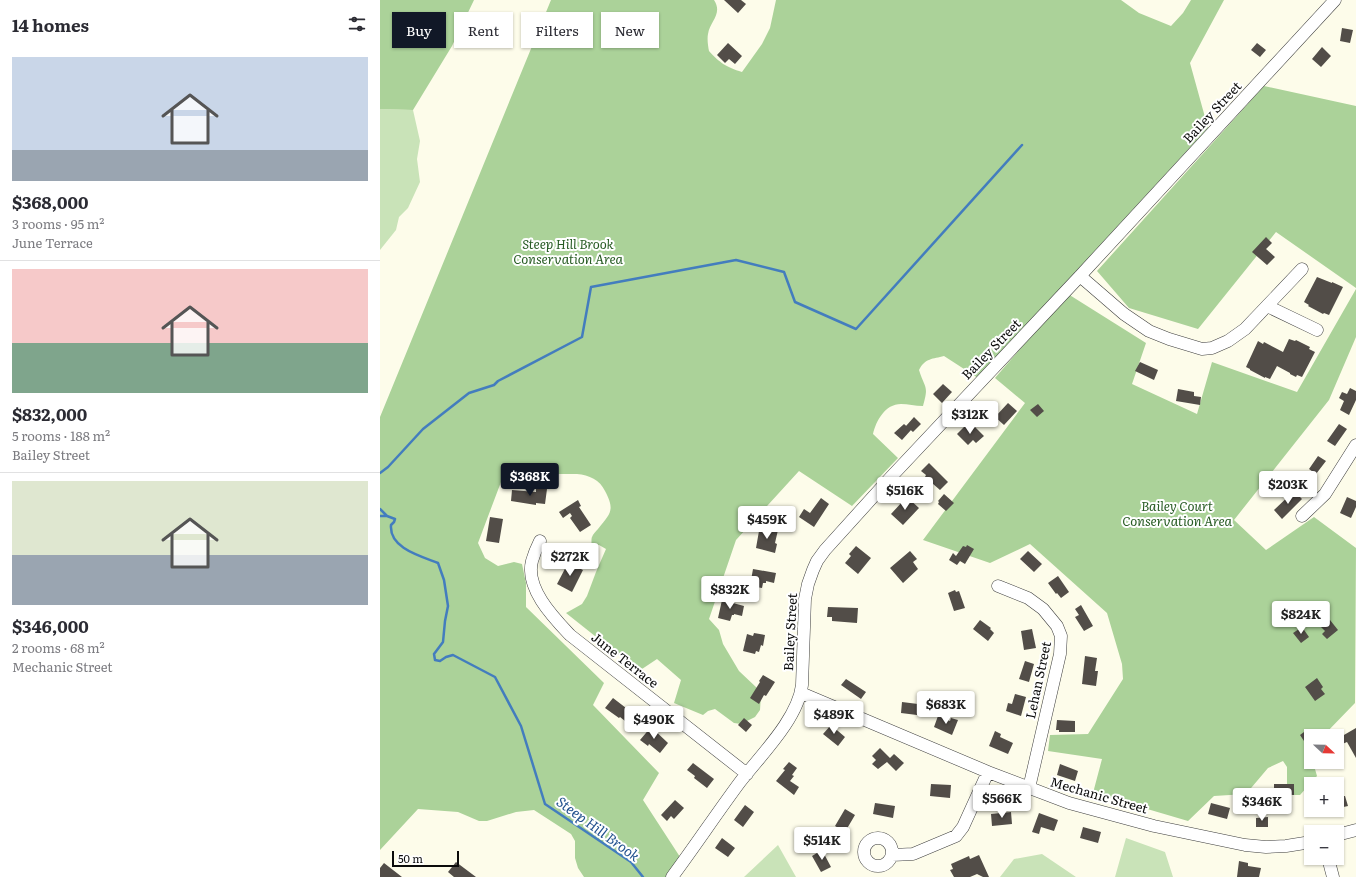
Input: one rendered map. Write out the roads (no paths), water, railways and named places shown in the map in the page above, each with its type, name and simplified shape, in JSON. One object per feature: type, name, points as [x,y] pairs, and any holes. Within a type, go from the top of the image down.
[{"type":"street","name":"Bailey Street","points":[[672,877],[747,774],[788,721],[801,694],[805,599],[808,584],[817,561],[843,529],[891,477],[1080,276],[1335,0]]},
{"type":"street","points":[[1080,276],[1124,314],[1149,331],[1202,349],[1212,348],[1228,342],[1245,329],[1302,269]]},
{"type":"street","points":[[1267,306],[1317,330]]},
{"type":"street","points":[[1302,516],[1324,494],[1356,445]]},
{"type":"street","name":"June Terrace","points":[[540,541],[532,561],[531,573],[536,592],[555,619],[570,635],[747,774]]},
{"type":"street","name":"Lehan Street","points":[[998,586],[1028,598],[1043,609],[1057,626],[1061,636],[1060,654],[1029,788]]},
{"type":"street","name":"Mechanic Street","points":[[801,694],[988,772],[1069,803],[1154,826],[1232,843],[1266,847],[1304,843]]},
{"type":"street","points":[[892,855],[913,854],[956,836],[963,827],[988,772]]},
{"type":"street","points":[[1344,833],[1356,830]]},
{"type":"street","points":[[1330,865],[1333,877]]},
{"type":"waterway","points":[[380,473],[388,467],[423,429],[469,393],[494,385],[498,381],[582,337],[591,287],[736,260],[784,272],[795,302],[856,329],[1022,145]]},
{"type":"waterway","name":"Steep Hill Brook","points":[[380,509],[387,516]]},
{"type":"waterway","name":"Steep Hill Brook","points":[[380,516],[387,516],[395,519],[391,525],[392,533],[395,540],[400,545],[415,554],[438,563],[444,580],[448,606],[443,642],[434,654],[435,660],[440,661],[453,655],[495,677],[521,726],[545,804],[631,862],[643,877]]},
{"type":"park label","name":"Steep Hill Brook Conservation Area","points":[[568,252]]},
{"type":"park label","name":"Bailey Court Conservation Area","points":[[1177,514]]}]
